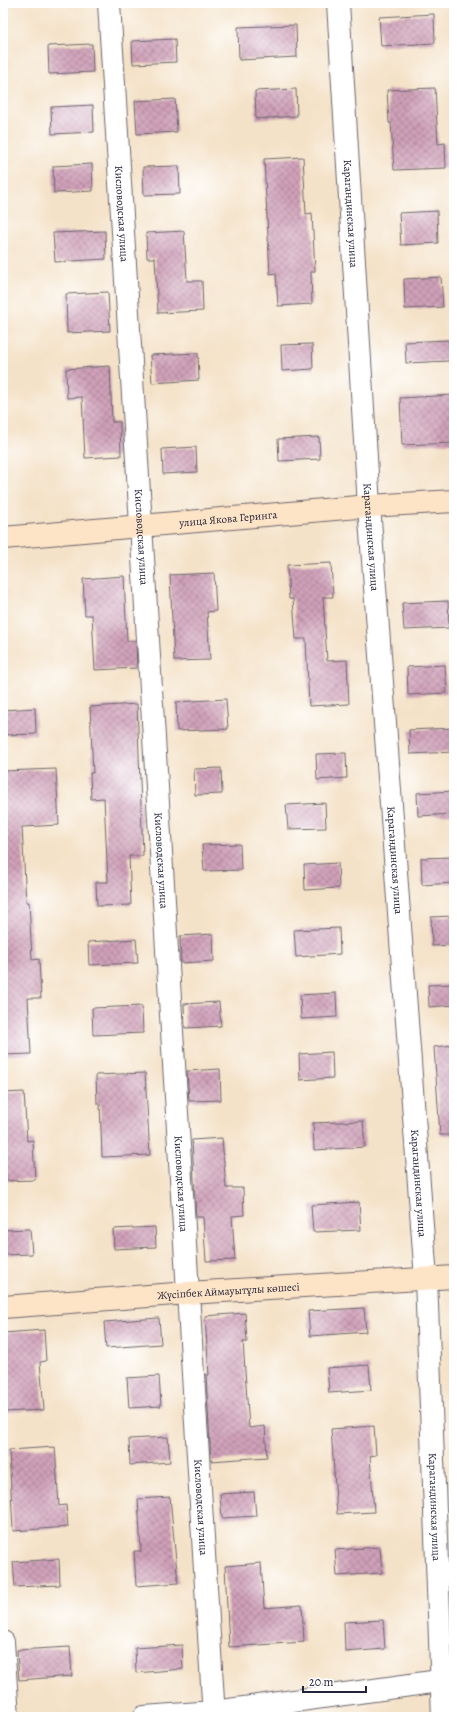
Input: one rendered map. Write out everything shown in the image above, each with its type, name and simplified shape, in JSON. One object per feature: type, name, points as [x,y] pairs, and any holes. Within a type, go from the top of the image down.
[{"type":"street","name":"Кисловодская улица","points":[[109,3],[214,1714]]},
{"type":"street","name":"Карагандинская улица","points":[[338,3],[369,506],[426,1279],[448,1679],[443,1717]]},
{"type":"street","name":"улица Якова Геринга","points":[[3,538],[369,506],[454,501]]},
{"type":"street","name":"Жүсіпбек Аймауытұлы көшесі","points":[[3,1307],[188,1293],[454,1277]]},
{"type":"street","points":[[3,1642],[8,1717]]},
{"type":"street","points":[[144,1717],[214,1714],[448,1679]]},
{"type":"building","points":[[434,14],[435,43],[381,46],[379,17]]},
{"type":"building","points":[[296,25],[297,57],[239,60],[238,27]]},
{"type":"building","points":[[175,39],[176,62],[133,64],[132,41]]},
{"type":"building","points":[[92,44],[93,72],[49,74],[48,46]]},
{"type":"building","points":[[435,88],[438,144],[445,143],[446,168],[394,170],[387,90]]},
{"type":"building","points":[[296,89],[297,116],[256,119],[255,91]]},
{"type":"building","points":[[175,99],[177,132],[137,134],[135,101]]},
{"type":"building","points":[[93,105],[94,132],[52,134],[51,107]]},
{"type":"building","points":[[303,157],[306,214],[312,213],[315,271],[311,272],[312,304],[278,306],[276,273],[270,274],[264,159]]},
{"type":"building","points":[[92,164],[93,191],[54,193],[53,166]]},
{"type":"building","points":[[179,166],[180,194],[144,195],[143,167]]},
{"type":"building","points":[[437,211],[438,243],[401,245],[399,213]]},
{"type":"building","points":[[105,231],[106,259],[55,262],[53,233]]},
{"type":"building","points":[[184,231],[187,281],[202,281],[203,311],[158,313],[155,258],[147,258],[146,233]]},
{"type":"building","points":[[441,277],[443,307],[405,309],[404,279]]},
{"type":"building","points":[[108,292],[110,331],[67,333],[66,294]]},
{"type":"building","points":[[449,340],[450,361],[406,363],[405,342]]},
{"type":"building","points":[[312,344],[313,369],[282,371],[281,345]]},
{"type":"building","points":[[198,353],[199,380],[152,383],[150,355]]},
{"type":"building","points":[[110,366],[112,422],[120,422],[121,456],[85,458],[82,397],[67,398],[66,369]]},
{"type":"building","points":[[454,395],[454,443],[402,445],[400,398]]},
{"type":"building","points":[[319,437],[320,459],[279,461],[278,439]]},
{"type":"building","points":[[196,447],[197,472],[163,474],[162,449]]},
{"type":"building","points":[[331,563],[333,597],[323,597],[327,661],[347,660],[349,704],[309,706],[306,639],[296,639],[293,599],[289,599],[287,565]]},
{"type":"building","points":[[214,573],[216,611],[207,612],[210,660],[174,661],[170,575]]},
{"type":"building","points":[[124,576],[127,641],[136,641],[137,668],[95,670],[92,615],[85,615],[83,579]]},
{"type":"building","points":[[448,601],[449,628],[404,630],[402,603]]},
{"type":"building","points":[[445,665],[447,693],[408,695],[407,667]]},
{"type":"building","points":[[226,699],[228,729],[177,731],[176,702]]},
{"type":"building","points":[[137,704],[143,856],[129,856],[131,905],[97,906],[96,882],[108,882],[104,798],[91,799],[90,773],[93,773],[90,707]]},
{"type":"building","points":[[35,708],[36,734],[3,735],[3,710]]},
{"type":"building","points":[[454,728],[454,752],[410,754],[409,730]]},
{"type":"building","points":[[346,753],[347,778],[317,780],[316,754]]},
{"type":"building","points":[[221,768],[222,794],[195,795],[194,769]]},
{"type":"building","points":[[56,769],[59,825],[22,827],[26,902],[29,902],[32,960],[39,959],[41,998],[28,998],[31,1054],[3,1055],[3,771]]},
{"type":"building","points":[[454,791],[454,814],[418,816],[417,793]]},
{"type":"building","points":[[325,803],[326,828],[288,829],[286,805]]},
{"type":"building","points":[[240,844],[241,870],[204,871],[202,845]]},
{"type":"building","points":[[454,857],[454,883],[422,885],[421,858]]},
{"type":"building","points":[[338,863],[339,888],[305,890],[304,865]]},
{"type":"building","points":[[454,916],[454,945],[432,946],[431,917]]},
{"type":"building","points":[[339,928],[340,954],[296,957],[294,930]]},
{"type":"building","points":[[213,934],[214,961],[181,963],[180,936]]},
{"type":"building","points":[[136,939],[138,963],[89,965],[88,942]]},
{"type":"building","points":[[454,984],[454,1005],[429,1007],[428,985]]},
{"type":"building","points":[[336,993],[337,1017],[301,1019],[300,995]]},
{"type":"building","points":[[219,1002],[221,1026],[185,1028],[184,1004]]},
{"type":"building","points":[[142,1006],[143,1033],[93,1035],[92,1008]]},
{"type":"building","points":[[454,1045],[454,1135],[440,1135],[434,1047]]},
{"type":"building","points":[[332,1052],[333,1078],[300,1080],[299,1054]]},
{"type":"building","points":[[220,1069],[221,1100],[189,1101],[187,1071]]},
{"type":"building","points":[[145,1073],[150,1155],[102,1157],[100,1103],[97,1103],[96,1075]]},
{"type":"building","points":[[24,1092],[27,1141],[33,1140],[35,1180],[3,1181],[3,1093]]},
{"type":"building","points":[[363,1121],[365,1147],[314,1150],[313,1123]]},
{"type":"building","points":[[222,1138],[226,1188],[243,1188],[244,1215],[232,1216],[235,1260],[206,1261],[203,1217],[196,1217],[192,1140]]},
{"type":"building","points":[[359,1202],[361,1230],[313,1232],[311,1205]]},
{"type":"building","points":[[155,1227],[156,1247],[114,1249],[113,1229]]},
{"type":"building","points":[[30,1229],[32,1254],[3,1255],[3,1230]]},
{"type":"building","points":[[364,1308],[366,1332],[310,1336],[308,1311]]},
{"type":"building","points":[[245,1313],[247,1342],[243,1342],[249,1428],[265,1426],[267,1457],[211,1461],[206,1375],[209,1375],[205,1316]]},
{"type":"building","points":[[159,1318],[161,1344],[106,1348],[104,1322]]},
{"type":"building","points":[[44,1330],[46,1361],[40,1362],[44,1410],[3,1412],[3,1333]]},
{"type":"building","points":[[369,1365],[371,1390],[329,1393],[327,1368]]},
{"type":"building","points":[[159,1376],[161,1406],[129,1408],[127,1378]]},
{"type":"building","points":[[374,1426],[376,1455],[370,1456],[374,1512],[337,1514],[331,1429]]},
{"type":"building","points":[[168,1437],[170,1462],[130,1465],[129,1439]]},
{"type":"building","points":[[55,1447],[59,1506],[66,1505],[68,1527],[13,1531],[9,1450]]},
{"type":"building","points":[[254,1492],[256,1516],[222,1518],[220,1494]]},
{"type":"building","points":[[170,1497],[178,1583],[136,1586],[134,1551],[141,1551],[138,1499]]},
{"type":"building","points":[[380,1547],[382,1573],[337,1576],[335,1550]]},
{"type":"building","points":[[59,1559],[60,1585],[15,1587],[13,1562]]},
{"type":"building","points":[[261,1563],[264,1608],[302,1605],[304,1642],[229,1647],[225,1566]]},
{"type":"building","points":[[383,1620],[385,1649],[345,1652],[344,1622]]},
{"type":"building","points":[[182,1645],[183,1669],[136,1673],[135,1648]]},
{"type":"building","points":[[70,1647],[72,1676],[19,1680],[17,1650]]}]
